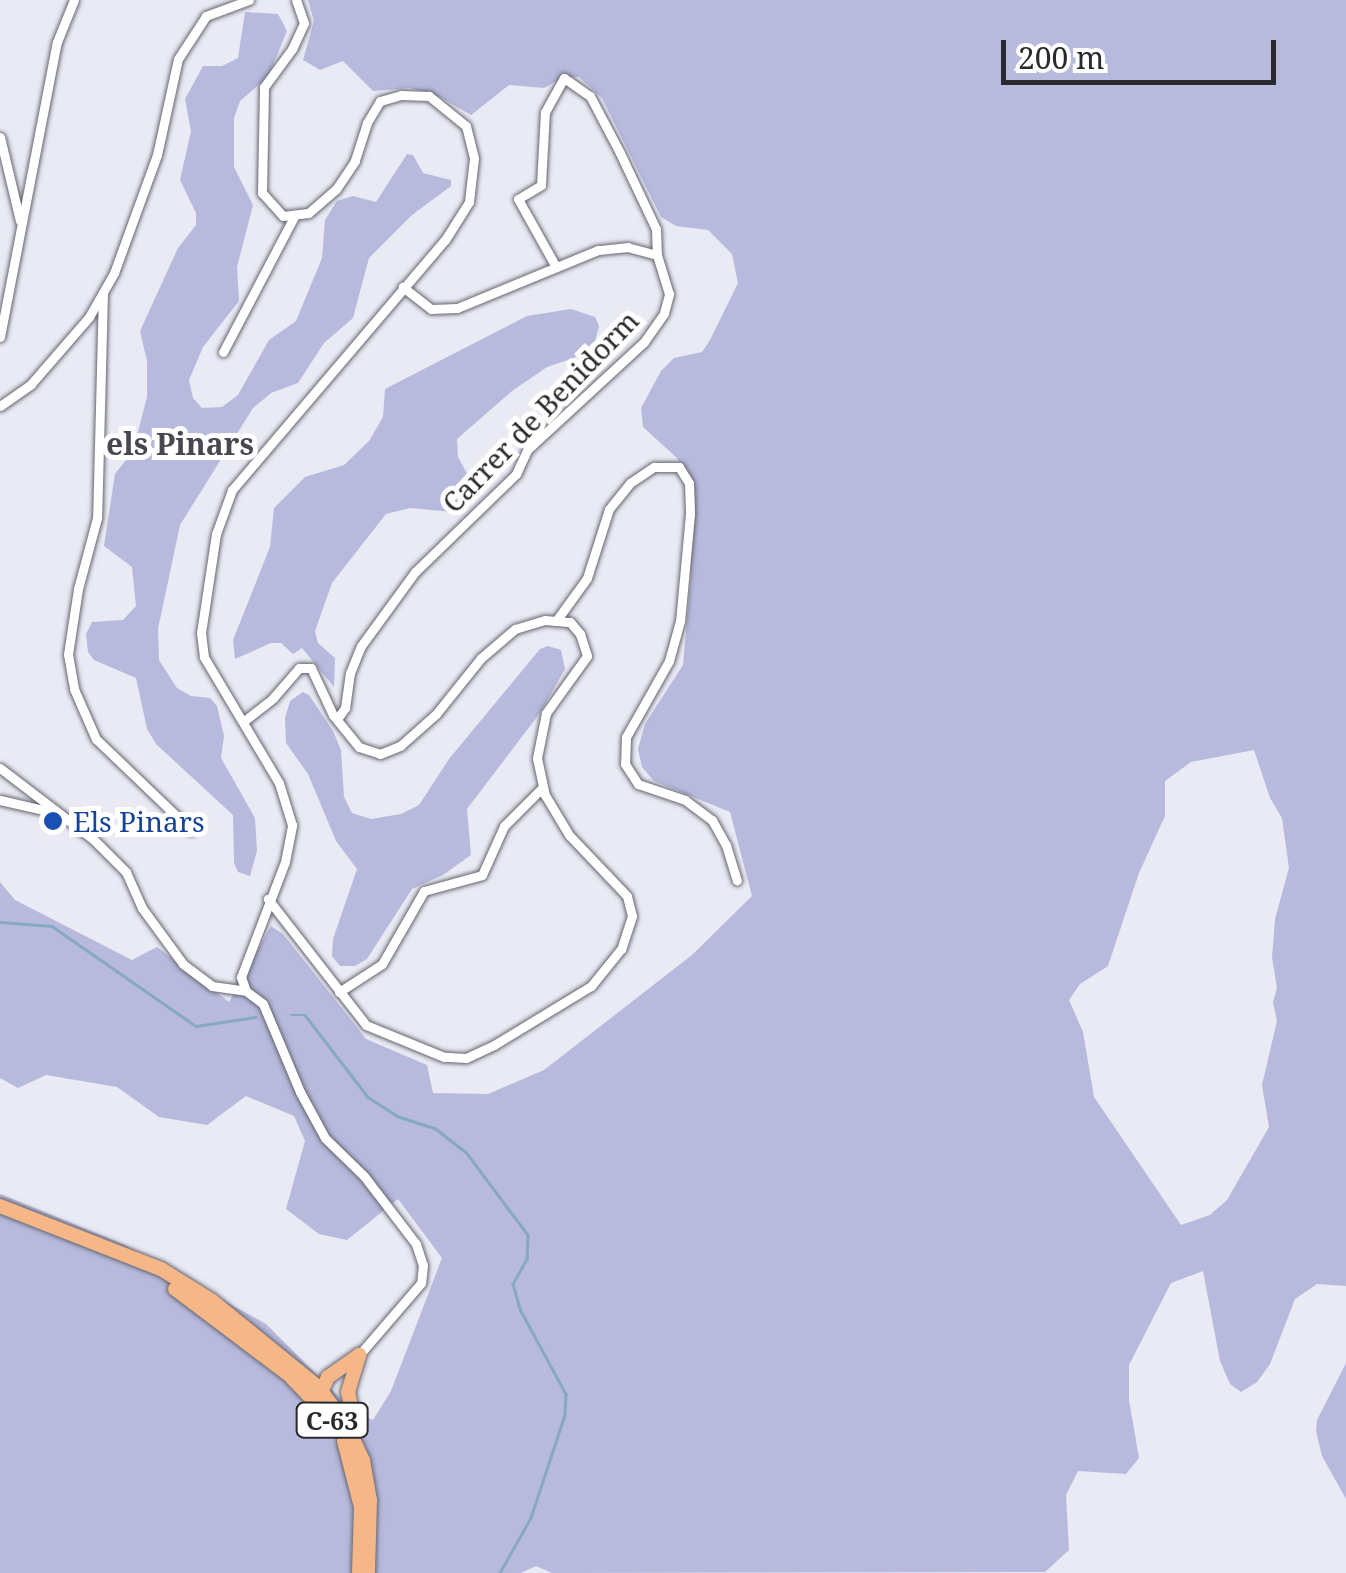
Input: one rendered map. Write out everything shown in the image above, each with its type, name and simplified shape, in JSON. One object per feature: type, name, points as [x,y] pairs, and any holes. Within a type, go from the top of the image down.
[{"type":"main road","name":"C-63","points":[[0,1206],[161,1270],[243,1325],[260,1332],[333,1387],[364,1486],[359,1573]]},
{"type":"main road","name":"C-63","points":[[135,1260],[214,1315],[288,1374],[326,1412],[351,1456],[361,1508]]},
{"type":"main road","name":"C-63","points":[[214,1315],[226,1318],[333,1387],[370,1473],[368,1573]]},
{"type":"main road","name":"C-63","points":[[333,1387],[359,1355]]},
{"type":"street","points":[[0,337],[57,42],[74,0]]},
{"type":"street","points":[[0,406],[30,384],[89,317],[103,293],[136,223],[178,58],[206,16],[249,0]]},
{"type":"street","points":[[246,992],[241,976],[285,862],[292,824],[279,783],[204,657],[201,634],[216,534],[232,490],[446,240],[469,202],[474,158],[466,126],[429,96],[400,95],[380,101],[367,123],[354,160],[336,189],[308,213],[283,216],[262,193],[264,87],[292,50],[304,22],[296,0]]},
{"type":"street","name":"Carrer de Benidorm","points":[[336,720],[345,708],[350,674],[361,646],[416,572],[516,474],[527,450],[655,328],[669,294],[657,255],[656,229],[590,96],[569,78],[556,88],[545,112],[541,185],[518,199],[556,266]]},
{"type":"street","points":[[0,137],[22,228]]},
{"type":"street","points":[[224,352],[295,215]]},
{"type":"street","points":[[403,287],[431,309],[457,308],[598,250],[628,247],[657,255]]},
{"type":"street","points":[[103,293],[97,518],[78,588],[68,654],[74,689],[96,738],[191,830]]},
{"type":"street","points":[[556,621],[587,578],[609,509],[630,483],[654,467],[679,467],[689,483],[690,514],[680,622],[669,661],[626,737],[625,764],[638,784],[684,800],[712,820],[726,844],[736,880]]},
{"type":"street","points":[[244,721],[273,698],[299,668],[311,668],[336,720],[358,747],[380,754],[400,746],[436,714],[481,658],[515,629],[570,622],[580,634],[587,656],[546,713],[536,758],[543,788],[569,835],[627,896],[632,916],[621,949],[591,986],[466,1058],[444,1057],[366,1026],[268,899]]},
{"type":"street","points":[[0,768],[93,839],[126,872],[142,908],[184,964],[212,986],[246,992],[264,1004],[300,1092],[326,1138],[364,1176],[416,1244],[423,1265],[421,1283],[406,1306],[359,1355]]},
{"type":"street","points":[[340,992],[382,964],[424,891],[467,882],[482,874],[504,826],[543,788]]},
{"type":"street","points":[[0,800],[55,813]]},
{"type":"shaded area","points":[[308,0],[1346,0],[1346,1286],[1317,1284],[1295,1299],[1270,1364],[1257,1382],[1241,1392],[1230,1384],[1220,1361],[1203,1271],[1171,1283],[1129,1365],[1129,1400],[1139,1458],[1126,1474],[1078,1471],[1066,1495],[1069,1550],[1045,1572],[552,1573],[536,1566],[521,1573],[0,1573],[0,1194],[123,1244],[266,1324],[352,1410],[373,1420],[391,1391],[442,1258],[398,1199],[347,1240],[319,1234],[286,1209],[305,1141],[294,1116],[246,1096],[207,1125],[159,1117],[117,1087],[46,1075],[18,1088],[0,1078],[0,882],[15,900],[132,960],[157,947],[229,1002],[271,926],[283,934],[366,1039],[427,1065],[433,1093],[488,1094],[544,1070],[692,955],[752,896],[730,812],[654,781],[642,767],[638,749],[645,724],[683,665],[691,577],[690,477],[677,458],[643,427],[641,408],[661,371],[674,358],[702,352],[710,340],[738,283],[732,254],[708,230],[676,226],[661,217],[602,98],[579,77],[564,77],[544,88],[509,85],[471,115],[440,97],[410,88],[373,91],[343,61],[320,70],[303,60],[314,21]],"holes":[[[1254,750],[1270,798],[1282,818],[1289,868],[1275,919],[1272,958],[1277,1021],[1262,1085],[1269,1127],[1227,1200],[1210,1215],[1181,1225],[1094,1097],[1083,1032],[1069,1000],[1080,984],[1108,966],[1139,873],[1165,816],[1165,781],[1191,762]]]},
{"type":"shaded area","points":[[245,12],[278,14],[287,31],[268,77],[240,101],[234,118],[234,167],[253,205],[237,267],[239,301],[203,347],[189,380],[193,398],[202,408],[222,407],[238,395],[269,340],[296,321],[322,258],[325,220],[337,201],[353,196],[376,202],[407,154],[413,155],[423,173],[451,180],[451,186],[412,215],[369,258],[353,318],[324,343],[298,383],[271,393],[253,408],[180,525],[158,629],[159,660],[177,688],[191,696],[210,698],[217,706],[224,736],[221,758],[255,818],[257,851],[250,876],[238,872],[234,863],[233,815],[156,744],[147,729],[136,678],[94,660],[88,652],[86,634],[92,622],[123,620],[136,606],[132,567],[104,546],[115,474],[133,451],[147,397],[147,361],[140,331],[178,248],[196,225],[196,213],[180,180],[191,131],[185,99],[203,66],[222,66],[238,58]]},
{"type":"shaded area","points":[[571,309],[595,317],[599,326],[595,341],[574,358],[547,367],[512,391],[457,439],[458,457],[471,481],[467,501],[452,512],[410,508],[386,514],[332,583],[315,631],[318,643],[335,658],[334,687],[302,648],[293,654],[281,643],[271,643],[235,659],[233,640],[270,547],[274,508],[305,477],[344,465],[369,441],[383,417],[385,389],[527,316]]},
{"type":"shaded area","points":[[548,646],[561,650],[565,669],[540,713],[467,809],[471,855],[443,875],[412,889],[367,959],[355,966],[340,966],[332,956],[333,939],[357,869],[336,841],[308,774],[286,743],[285,718],[290,701],[303,692],[309,695],[333,731],[341,750],[344,797],[352,813],[371,819],[401,814],[419,805],[449,759],[540,649]]},
{"type":"shaded area","points":[[1346,1363],[1346,1499],[1322,1456],[1316,1431],[1317,1420]]},
{"type":"waterway","points":[[0,922],[52,926],[196,1026],[255,1017]]},
{"type":"waterway","points":[[291,1015],[305,1015],[368,1097],[397,1116],[435,1128],[466,1152],[528,1235],[527,1259],[513,1284],[520,1309],[566,1394],[565,1415],[531,1518],[500,1573]]},
{"type":"place","name":"Els Pinars","points":[[53,821]]},
{"type":"district","name":"els Pinars","points":[[180,444]]}]
